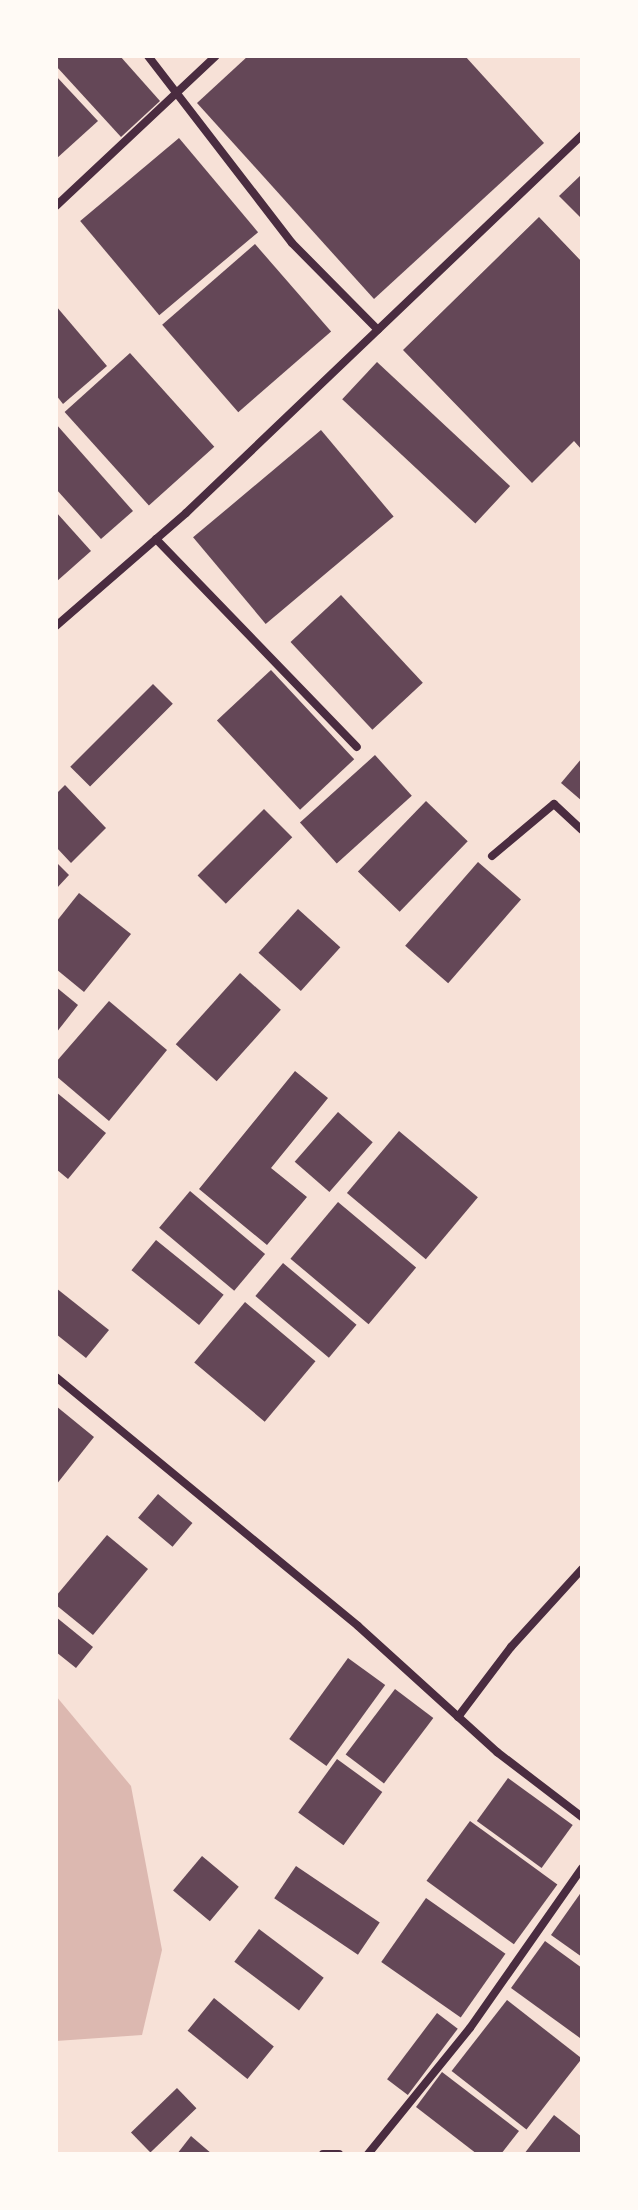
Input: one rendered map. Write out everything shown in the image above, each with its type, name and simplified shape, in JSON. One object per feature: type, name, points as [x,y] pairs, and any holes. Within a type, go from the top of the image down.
[{"type":"street","points":[[148,56],[176,97],[292,243],[378,330]]},
{"type":"street","points":[[56,206],[176,97],[216,56]]},
{"type":"street","points":[[56,626],[156,539],[582,135]]},
{"type":"street","points":[[156,539],[357,747]]},
{"type":"street","points":[[492,856],[554,804],[582,830]]},
{"type":"street","points":[[56,1377],[358,1626],[458,1717],[582,1817]]},
{"type":"street","points":[[458,1717],[511,1647],[582,1569]]},
{"type":"street","points":[[368,2154],[470,2028],[582,1868]]},
{"type":"street","points":[[323,2154],[339,2154]]},
{"type":"shaded area","points":[[56,1696],[131,1786],[162,1950],[142,2035],[56,2041]]},
{"type":"building","points":[[56,56],[120,56],[160,101],[121,137],[56,66]]},
{"type":"building","points":[[248,56],[465,56],[544,143],[374,299],[197,103]]},
{"type":"building","points":[[56,76],[98,121],[56,159]]},
{"type":"building","points":[[179,138],[258,232],[159,315],[80,221]]},
{"type":"building","points":[[582,174],[582,219],[559,196]]},
{"type":"building","points":[[539,217],[582,262],[582,450],[574,441],[532,483],[403,350]]},
{"type":"building","points":[[255,244],[331,332],[238,412],[162,325]]},
{"type":"building","points":[[56,306],[107,366],[63,404],[56,395]]},
{"type":"building","points":[[130,353],[214,447],[149,506],[65,412]]},
{"type":"building","points":[[377,362],[510,486],[475,523],[342,399]]},
{"type":"building","points":[[56,424],[133,511],[101,539],[56,489]]},
{"type":"building","points":[[321,430],[394,517],[266,624],[193,537]]},
{"type":"building","points":[[56,512],[91,551],[56,582]]},
{"type":"building","points":[[341,595],[423,683],[372,730],[291,642]]},
{"type":"building","points":[[271,670],[354,759],[300,810],[217,720]]},
{"type":"building","points":[[153,684],[173,704],[90,787],[70,767]]},
{"type":"building","points":[[375,755],[412,796],[337,863],[300,823]]},
{"type":"building","points":[[582,758],[582,801],[561,783]]},
{"type":"building","points":[[65,785],[106,828],[71,863],[56,847],[56,794]]},
{"type":"building","points":[[426,801],[468,841],[400,912],[358,871]]},
{"type":"building","points":[[264,809],[292,837],[226,904],[198,875]]},
{"type":"building","points":[[56,862],[69,875],[56,889]]},
{"type":"building","points":[[478,862],[521,899],[448,983],[405,946]]},
{"type":"building","points":[[79,893],[131,934],[84,992],[56,969],[56,922]]},
{"type":"building","points":[[298,909],[340,947],[301,991],[259,953]]},
{"type":"building","points":[[240,973],[281,1010],[217,1081],[176,1044]]},
{"type":"building","points":[[56,987],[78,1005],[56,1033]]},
{"type":"building","points":[[109,1001],[167,1050],[109,1121],[56,1076],[56,1062]]},
{"type":"building","points":[[295,1071],[328,1098],[271,1168],[307,1197],[267,1245],[199,1189]]},
{"type":"building","points":[[56,1092],[106,1133],[68,1179],[56,1169]]},
{"type":"building","points":[[338,1112],[373,1142],[329,1192],[295,1162]]},
{"type":"building","points":[[399,1131],[478,1197],[426,1259],[347,1193]]},
{"type":"building","points":[[190,1191],[265,1254],[234,1291],[159,1228]]},
{"type":"building","points":[[338,1202],[416,1268],[369,1324],[290,1259]]},
{"type":"building","points":[[156,1240],[224,1295],[199,1325],[131,1270]]},
{"type":"building","points":[[283,1263],[357,1325],[329,1358],[255,1296]]},
{"type":"building","points":[[56,1288],[109,1330],[86,1358],[56,1334]]},
{"type":"building","points":[[245,1302],[315,1361],[265,1422],[194,1363]]},
{"type":"building","points":[[56,1406],[94,1437],[56,1485]]},
{"type":"building","points":[[158,1494],[192,1523],[173,1547],[138,1518]]},
{"type":"building","points":[[107,1535],[148,1569],[93,1635],[56,1605],[56,1596]]},
{"type":"building","points":[[56,1617],[93,1647],[76,1668],[56,1652]]},
{"type":"building","points":[[348,1658],[385,1685],[326,1766],[289,1739]]},
{"type":"building","points":[[395,1689],[433,1718],[384,1783],[346,1754]]},
{"type":"building","points":[[337,1759],[382,1792],[344,1845],[298,1812]]},
{"type":"building","points":[[508,1778],[573,1825],[542,1868],[477,1821]]},
{"type":"building","points":[[470,1821],[557,1884],[514,1944],[427,1881]]},
{"type":"building","points":[[202,1856],[239,1887],[210,1921],[173,1890]]},
{"type":"building","points":[[296,1866],[380,1922],[358,1955],[274,1898]]},
{"type":"building","points":[[582,1891],[582,1957],[551,1935]]},
{"type":"building","points":[[426,1898],[505,1954],[461,2018],[381,1962]]},
{"type":"building","points":[[259,1929],[324,1978],[299,2010],[234,1962]]},
{"type":"building","points":[[545,1941],[582,1968],[580,2038],[511,1988]]},
{"type":"building","points":[[214,1998],[274,2046],[247,2079],[188,2031]]},
{"type":"building","points":[[507,2000],[582,2058],[526,2129],[452,2071]]},
{"type":"building","points":[[437,2013],[458,2029],[408,2095],[387,2079]]},
{"type":"building","points":[[442,2072],[519,2131],[501,2154],[477,2154],[416,2107]]},
{"type":"building","points":[[177,2088],[196,2108],[150,2153],[131,2132]]},
{"type":"building","points":[[554,2115],[582,2137],[582,2154],[524,2154]]},
{"type":"building","points":[[191,2136],[212,2154],[177,2154]]}]
